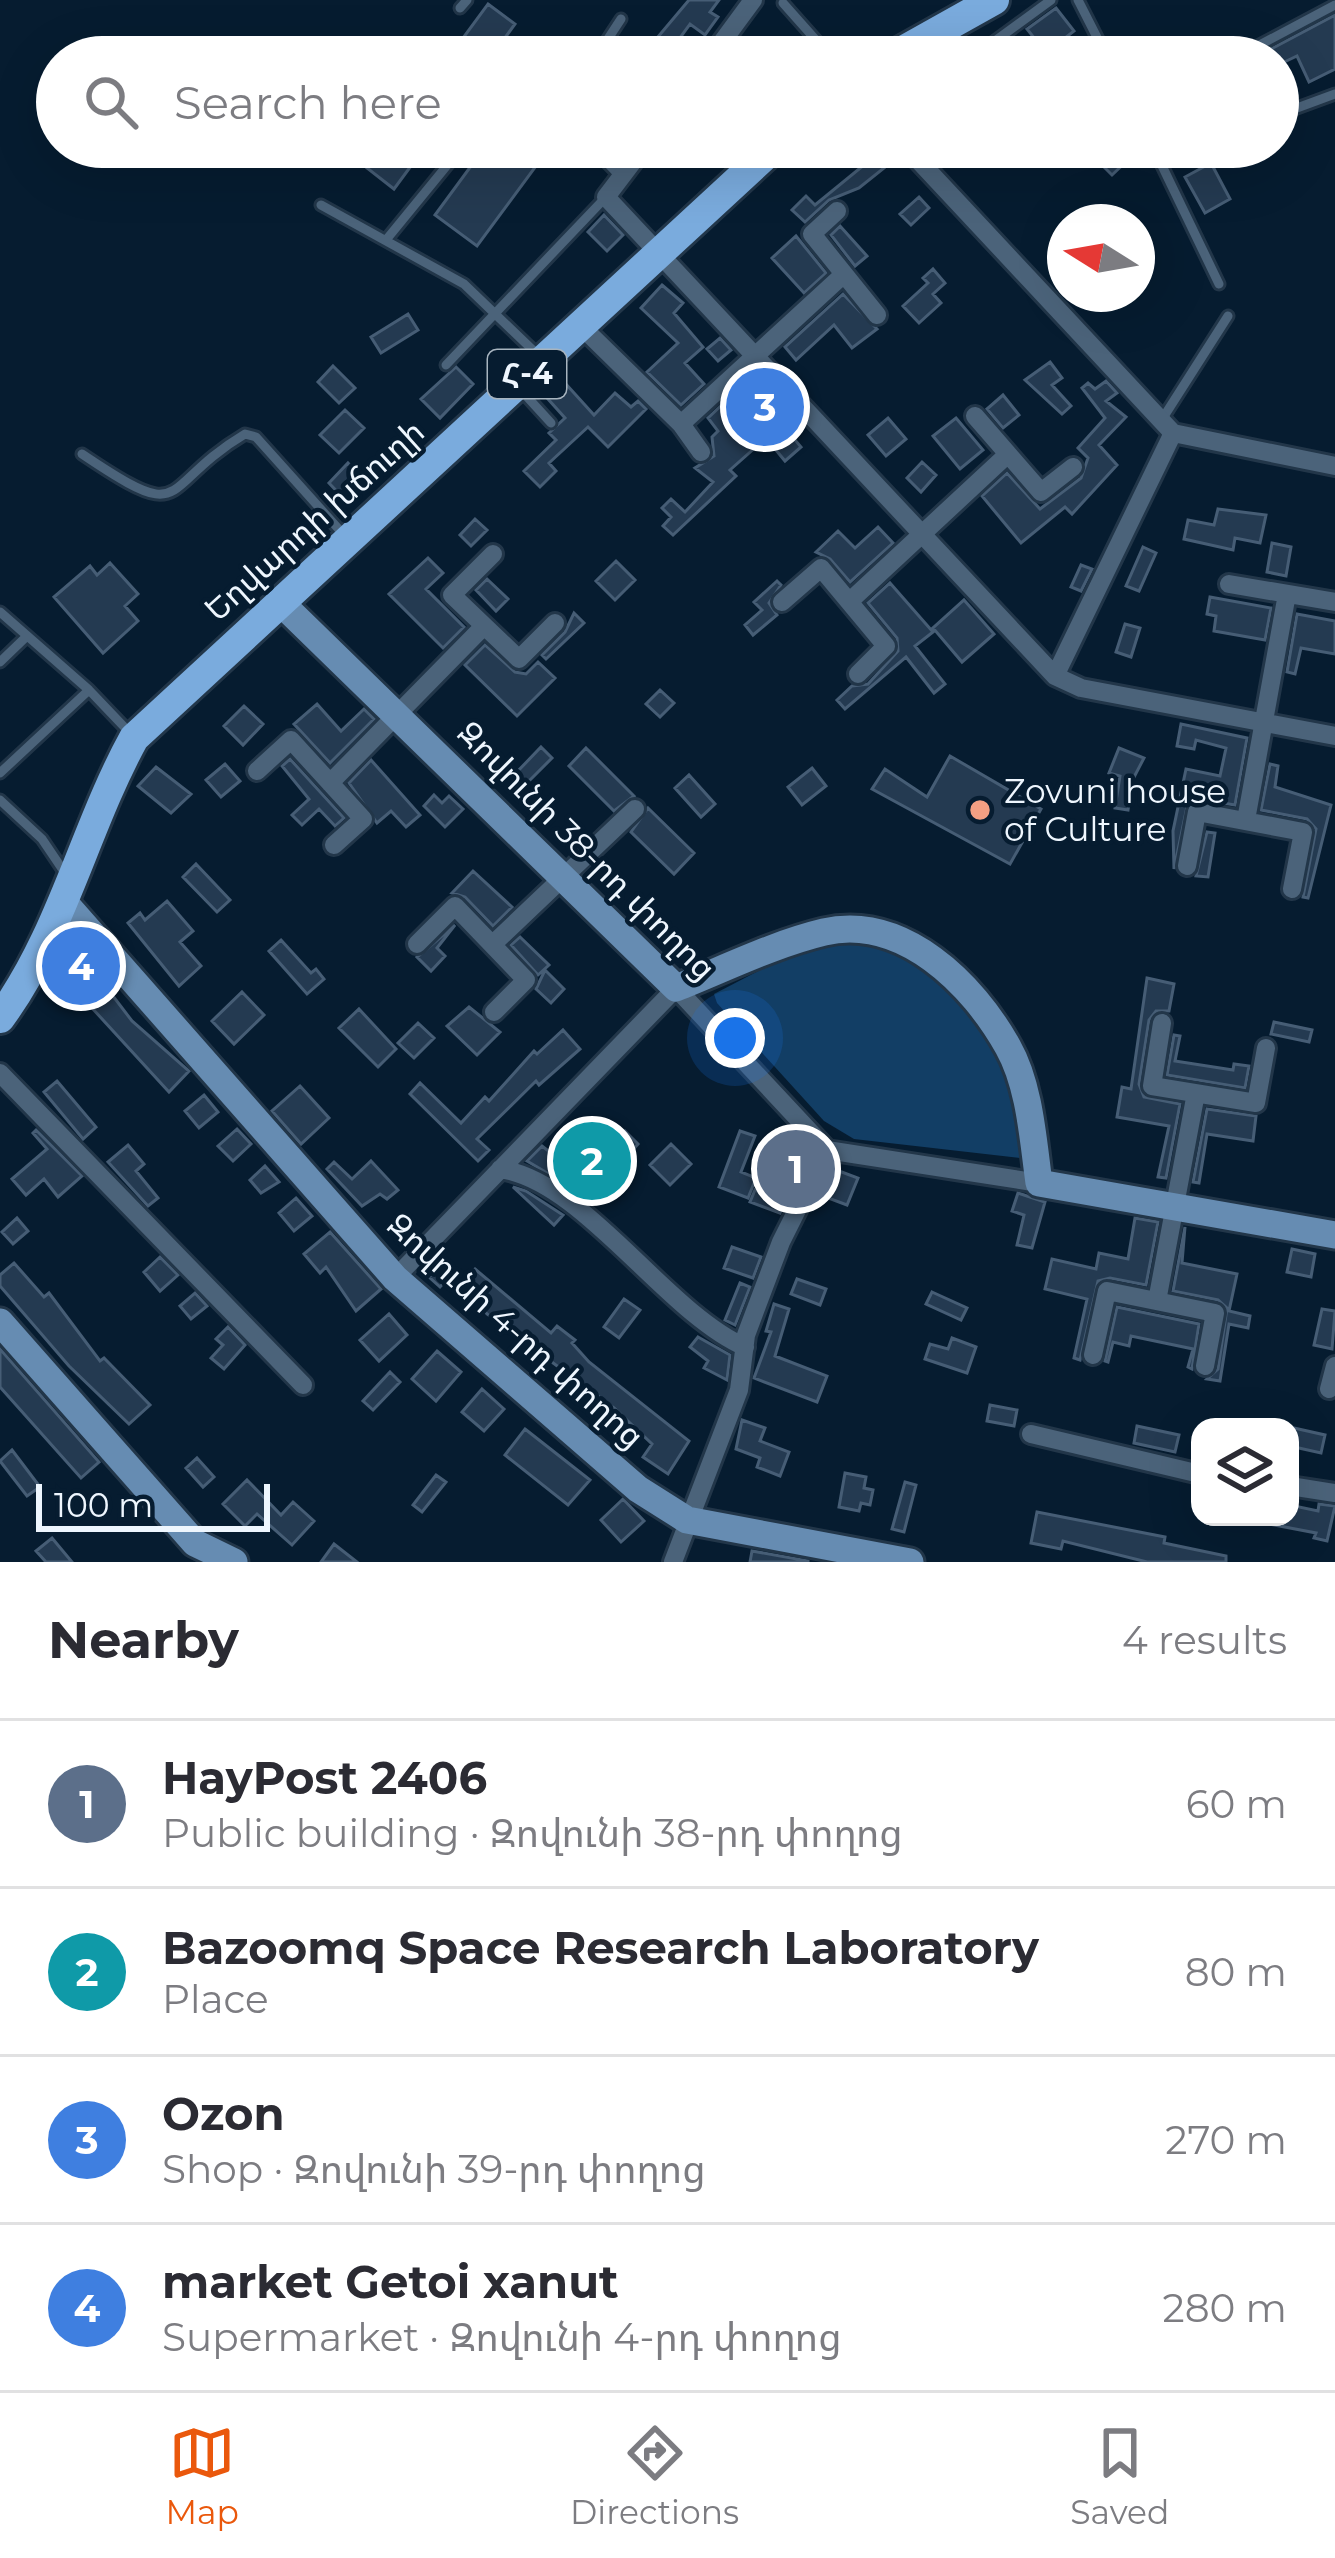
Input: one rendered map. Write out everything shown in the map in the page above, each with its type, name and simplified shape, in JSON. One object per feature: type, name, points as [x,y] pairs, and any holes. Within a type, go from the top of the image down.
[{"type":"main road","points":[[930,36],[994,0]]},
{"type":"main road","name":"Եղվարդի խճուղի","points":[[0,1018],[43,954],[101,798],[134,738],[751,168]]},
{"type":"street","points":[[726,36],[753,0]]},
{"type":"street","points":[[628,168],[606,197],[1055,676],[1081,688],[1335,736]]},
{"type":"street","points":[[926,168],[1167,427],[1335,466]]},
{"type":"street","points":[[837,211],[812,235],[877,314]]},
{"type":"street","points":[[681,424],[844,274]]},
{"type":"street","points":[[580,325],[681,424],[701,452]]},
{"type":"street","points":[[975,416],[1041,492],[1072,467]]},
{"type":"street","points":[[1055,676],[1167,427]]},
{"type":"street","points":[[850,601],[1008,454]]},
{"type":"street","points":[[493,554],[452,595],[519,659],[556,623]]},
{"type":"street","points":[[782,602],[821,568],[886,646],[858,674]]},
{"type":"street","points":[[1229,584],[1335,602]]},
{"type":"street","points":[[1246,820],[1287,594]]},
{"type":"street","name":"Զովունի 38-րդ փողոց","points":[[280,602],[676,988],[827,1150]]},
{"type":"street","points":[[330,783],[400,717],[483,627]]},
{"type":"street","points":[[257,771],[291,740],[363,819],[334,845]]},
{"type":"street","points":[[493,944],[635,808]]},
{"type":"street","points":[[1187,866],[1197,812],[1304,832],[1292,889]]},
{"type":"street","name":"Զովունի 4-րդ փողոց","points":[[67,890],[394,1278],[638,1489],[686,1520],[910,1562]]},
{"type":"street","points":[[417,944],[455,906],[526,980],[494,1012]]},
{"type":"street","points":[[394,1278],[676,988],[827,931],[866,931],[906,941],[971,993],[1010,1050],[1031,1124],[1039,1183]]},
{"type":"street","points":[[1162,1023],[1152,1086],[1256,1103],[1266,1048]]},
{"type":"street","points":[[0,1073],[302,1385]]},
{"type":"street","points":[[1157,1301],[1196,1093]]},
{"type":"street","points":[[673,1562],[739,1390],[745,1347],[781,1242],[827,1150],[1335,1235]]},
{"type":"street","points":[[500,1169],[517,1172],[555,1193],[701,1319],[745,1347]]},
{"type":"street","points":[[1093,1355],[1107,1292],[1215,1313],[1204,1366]]},
{"type":"street","points":[[0,1322],[195,1543],[234,1562]]},
{"type":"street","points":[[1329,1390],[1335,1366]]},
{"type":"street","points":[[1031,1434],[1191,1472]]},
{"type":"street","points":[[1299,1487],[1335,1493]]},
{"type":"lane","points":[[1002,36],[1051,0]]},
{"type":"lane","points":[[1078,0],[1096,36]]},
{"type":"lane","points":[[784,3],[813,36]]},
{"type":"lane","points":[[1276,36],[1335,4]]},
{"type":"lane","points":[[610,36],[621,19]]},
{"type":"lane","points":[[1299,107],[1335,94]]},
{"type":"lane","points":[[386,240],[445,168]]},
{"type":"lane","points":[[612,168],[621,177]]},
{"type":"lane","points":[[1163,168],[1219,284]]},
{"type":"lane","points":[[446,365],[606,197]]},
{"type":"lane","points":[[321,205],[464,284],[542,359]]},
{"type":"lane","points":[[1167,427],[1228,316]]},
{"type":"lane","points":[[515,384],[551,423]]},
{"type":"lane","points":[[82,454],[141,494],[161,495],[187,486],[224,447],[245,434],[256,437],[348,539]]},
{"type":"lane","points":[[0,612],[89,690],[134,738]]},
{"type":"lane","points":[[0,662],[27,636]]},
{"type":"lane","points":[[0,773],[89,690]]},
{"type":"lane","points":[[0,800],[42,839],[67,890]]},
{"type":"shaded area","points":[[853,940],[891,951],[924,968],[975,1018],[1008,1083],[1020,1158],[854,1139],[824,1121],[717,1003],[714,994],[795,952]]},
{"type":"building","points":[[689,0],[719,0],[710,12],[718,17],[705,35],[690,24],[681,36],[659,36]]},
{"type":"building","points":[[488,4],[515,24],[506,36],[464,36]]},
{"type":"building","points":[[1056,8],[1074,31],[1068,36],[1033,36],[1027,29]]},
{"type":"building","points":[[1335,15],[1335,69],[1309,82],[1296,36]]},
{"type":"building","points":[[367,168],[410,168],[394,189]]},
{"type":"building","points":[[470,168],[535,168],[477,246],[435,215]]},
{"type":"building","points":[[860,168],[884,168],[859,188],[829,200],[805,222],[792,210],[806,196],[815,205]]},
{"type":"building","points":[[1214,168],[1230,199],[1205,213],[1185,177]]},
{"type":"building","points":[[919,197],[929,208],[911,225],[900,214]]},
{"type":"building","points":[[604,215],[623,235],[607,251],[588,232]]},
{"type":"building","points":[[840,226],[867,256],[855,266],[831,235]]},
{"type":"building","points":[[796,236],[826,273],[804,293],[772,258]]},
{"type":"building","points":[[933,269],[945,283],[933,294],[941,303],[919,323],[903,306],[928,283],[923,278]]},
{"type":"building","points":[[662,285],[683,303],[674,313],[703,347],[685,363],[704,384],[681,405],[647,372],[678,343],[641,308]]},
{"type":"building","points":[[843,294],[877,329],[852,348],[834,325],[796,360],[785,347]]},
{"type":"building","points":[[408,314],[418,330],[381,353],[371,337]]},
{"type":"building","points":[[720,338],[731,350],[718,361],[707,349]]},
{"type":"building","points":[[1050,362],[1062,378],[1052,385],[1071,406],[1062,414],[1025,380]]},
{"type":"building","points":[[333,366],[355,388],[339,403],[318,382]]},
{"type":"building","points":[[456,367],[473,384],[440,418],[421,399]]},
{"type":"building","points":[[1106,381],[1117,393],[1106,401],[1126,417],[1099,445],[1117,465],[1072,514],[1065,507],[1021,543],[982,496],[1007,473],[1040,509],[1081,478],[1088,458],[1078,448],[1105,418],[1082,388],[1088,383],[1095,389]]},
{"type":"building","points":[[565,383],[594,415],[615,393],[631,407],[638,401],[646,409],[608,447],[588,427],[549,463],[556,471],[540,487],[524,471],[556,440],[549,433],[565,418],[548,399]]},
{"type":"building","points":[[770,392],[789,412],[779,421],[801,447],[785,461],[766,438],[730,470],[736,476],[673,535],[663,526],[671,517],[662,508],[671,499],[685,512],[713,482],[695,468],[714,456],[712,437],[718,431],[708,418],[724,403],[739,420]]},
{"type":"building","points":[[1003,395],[1019,415],[1003,428],[987,409]]},
{"type":"building","points":[[345,410],[364,428],[339,453],[320,435]]},
{"type":"building","points":[[888,418],[906,439],[886,456],[868,435]]},
{"type":"building","points":[[956,418],[983,450],[960,469],[933,436]]},
{"type":"building","points":[[922,462],[936,475],[921,492],[907,478]]},
{"type":"building","points":[[348,463],[368,483],[348,503],[329,483]]},
{"type":"building","points":[[1218,509],[1266,515],[1260,543],[1235,538],[1233,550],[1184,539],[1188,520],[1214,525]]},
{"type":"building","points":[[475,519],[487,530],[471,546],[460,535]]},
{"type":"building","points":[[878,527],[893,543],[850,582],[830,559],[816,552],[838,531],[855,548]]},
{"type":"building","points":[[1272,543],[1291,547],[1286,576],[1267,572]]},
{"type":"building","points":[[1143,547],[1156,553],[1139,591],[1126,586]]},
{"type":"building","points":[[428,558],[443,573],[426,589],[464,627],[443,648],[389,594]]},
{"type":"building","points":[[616,561],[635,580],[615,600],[596,581]]},
{"type":"building","points":[[110,563],[138,594],[125,606],[138,621],[103,653],[54,597],[90,566],[97,575]]},
{"type":"building","points":[[1081,565],[1092,569],[1081,591],[1071,587]]},
{"type":"building","points":[[487,579],[508,599],[496,611],[476,590]]},
{"type":"building","points":[[777,581],[781,585],[769,603],[777,615],[753,635],[745,625],[762,610],[754,602]]},
{"type":"building","points":[[890,583],[933,632],[915,646],[945,684],[934,693],[906,657],[845,709],[837,700],[852,686],[868,684],[898,651],[897,638],[868,603]]},
{"type":"building","points":[[1210,597],[1271,608],[1265,640],[1214,631],[1216,616],[1207,614]]},
{"type":"building","points":[[964,600],[994,634],[962,662],[933,628]]},
{"type":"building","points":[[574,613],[584,623],[546,659],[542,655],[565,632]]},
{"type":"building","points":[[1297,614],[1335,621],[1335,654],[1301,648],[1295,674],[1287,672]]},
{"type":"building","points":[[1125,624],[1140,628],[1131,657],[1116,652]]},
{"type":"building","points":[[485,645],[515,672],[526,674],[538,662],[555,678],[517,716],[465,665]]},
{"type":"building","points":[[660,690],[674,703],[660,717],[646,704]]},
{"type":"building","points":[[317,704],[341,731],[364,709],[374,719],[330,763],[294,724]]},
{"type":"building","points":[[244,706],[263,724],[243,745],[224,726]]},
{"type":"building","points":[[1181,724],[1247,738],[1235,805],[1199,799],[1188,802],[1174,869],[1173,831],[1186,769],[1220,776],[1226,748],[1196,740],[1194,749],[1177,746]]},
{"type":"building","points":[[541,747],[552,758],[527,783],[516,773]]},
{"type":"building","points":[[586,748],[634,796],[614,811],[569,766]]},
{"type":"building","points":[[1119,748],[1144,758],[1132,781],[1128,810],[1115,808],[1120,776],[1109,773]]},
{"type":"building","name":"Zovuni house of Culture","points":[[950,756],[1041,809],[1010,864],[872,789],[885,769],[927,797]]},
{"type":"building","points":[[290,759],[344,818],[335,826],[319,809],[302,825],[292,815],[309,799],[282,766]]},
{"type":"building","points":[[371,760],[420,815],[406,827],[391,811],[377,823],[349,783]]},
{"type":"building","points":[[225,764],[240,781],[221,797],[206,780]]},
{"type":"building","points":[[1270,764],[1278,766],[1275,787],[1331,805],[1308,898],[1303,897],[1316,829],[1307,819],[1261,810]]},
{"type":"building","points":[[156,767],[191,794],[171,813],[138,786]]},
{"type":"building","points":[[812,768],[826,786],[802,805],[788,787]]},
{"type":"building","points":[[689,775],[715,804],[701,817],[675,788]]},
{"type":"building","points":[[434,795],[442,803],[449,796],[463,809],[445,827],[424,806]]},
{"type":"building","points":[[648,808],[694,853],[674,874],[631,832]]},
{"type":"building","points":[[1207,832],[1215,833],[1208,877],[1196,876]]},
{"type":"building","points":[[196,864],[230,900],[217,912],[183,877]]},
{"type":"building","points":[[473,871],[512,907],[493,926],[465,897],[452,893]]},
{"type":"building","points":[[167,901],[193,931],[180,942],[201,966],[179,986],[128,923],[140,913],[145,920]]},
{"type":"building","points":[[455,925],[437,948],[445,956],[431,971],[417,957]]},
{"type":"building","points":[[520,937],[549,965],[538,975],[511,945]]},
{"type":"building","points":[[281,940],[311,973],[316,969],[324,979],[307,994],[269,951]]},
{"type":"building","points":[[81,954],[132,1021],[189,1071],[169,1092],[59,972]]},
{"type":"building","points":[[545,970],[564,989],[551,1003],[536,989]]},
{"type":"building","points":[[1147,978],[1174,984],[1169,1011],[1156,1011],[1149,1020],[1139,1084],[1144,1097],[1180,1104],[1166,1178],[1158,1177],[1169,1126],[1117,1117],[1122,1087],[1131,1089]]},
{"type":"building","points":[[242,992],[264,1015],[234,1044],[212,1021]]},
{"type":"building","points":[[469,1007],[500,1032],[477,1055],[447,1026]]},
{"type":"building","points":[[359,1009],[396,1049],[378,1067],[339,1028]]},
{"type":"building","points":[[1274,1022],[1312,1030],[1309,1042],[1271,1034]]},
{"type":"building","points":[[418,1023],[434,1038],[414,1058],[398,1043]]},
{"type":"building","points":[[563,1030],[580,1049],[539,1085],[536,1081],[477,1139],[489,1150],[478,1161],[410,1094],[420,1083],[461,1123],[485,1097],[489,1101],[534,1051],[537,1054]]},
{"type":"building","points":[[1174,1035],[1180,1036],[1175,1061],[1233,1070],[1234,1064],[1249,1066],[1245,1088],[1167,1075]]},
{"type":"building","points":[[57,1081],[96,1127],[83,1139],[44,1092]]},
{"type":"building","points":[[300,1086],[329,1118],[301,1144],[272,1111]]},
{"type":"building","points":[[204,1095],[218,1112],[199,1128],[185,1111]]},
{"type":"building","points":[[1207,1109],[1256,1116],[1253,1141],[1207,1134],[1199,1183],[1193,1182]]},
{"type":"building","points":[[237,1129],[251,1144],[233,1161],[218,1146]]},
{"type":"building","points":[[36,1130],[82,1176],[58,1197],[44,1179],[26,1195],[12,1179],[47,1149],[33,1133]]},
{"type":"building","points":[[574,1130],[581,1136],[577,1144],[586,1135],[603,1153],[625,1131],[638,1144],[599,1187],[566,1154],[549,1174],[527,1161],[542,1146],[551,1153]]},
{"type":"building","points":[[776,1130],[798,1139],[811,1152],[799,1177],[772,1166],[775,1156],[767,1153]]},
{"type":"building","points":[[740,1131],[755,1136],[741,1172],[756,1178],[748,1198],[719,1187]]},
{"type":"building","points":[[671,1144],[691,1164],[670,1185],[650,1165]]},
{"type":"building","points":[[128,1145],[144,1164],[136,1171],[158,1198],[148,1206],[108,1162]]},
{"type":"building","points":[[371,1161],[398,1190],[387,1199],[380,1194],[362,1206],[327,1169],[334,1162],[352,1179]]},
{"type":"building","points":[[265,1166],[279,1182],[261,1193],[250,1180]]},
{"type":"building","points":[[839,1171],[858,1178],[847,1205],[828,1198]]},
{"type":"building","points":[[513,1187],[526,1191],[563,1215],[554,1225]]},
{"type":"building","points":[[755,1190],[785,1201],[780,1213],[750,1202]]},
{"type":"building","points":[[1018,1193],[1045,1202],[1032,1248],[1017,1245],[1024,1215],[1012,1211]]},
{"type":"building","points":[[296,1198],[312,1216],[294,1231],[279,1213]]},
{"type":"building","points":[[17,1218],[28,1231],[13,1244],[2,1232]]},
{"type":"building","points":[[1135,1218],[1158,1222],[1146,1285],[1110,1278],[1098,1281],[1080,1360],[1074,1358],[1087,1299],[1045,1289],[1052,1259],[1096,1269],[1099,1253],[1128,1259]]},
{"type":"building","points":[[1185,1227],[1182,1263],[1237,1274],[1229,1311],[1250,1316],[1248,1328],[1229,1324],[1220,1381],[1207,1379],[1218,1369],[1227,1308],[1218,1300],[1173,1291]]},
{"type":"building","points":[[330,1232],[381,1289],[356,1311],[326,1267],[320,1273],[304,1254]]},
{"type":"building","points":[[732,1247],[761,1257],[753,1278],[724,1268]]},
{"type":"building","points":[[1292,1249],[1315,1254],[1311,1277],[1287,1272]]},
{"type":"building","points":[[160,1257],[178,1275],[160,1291],[144,1272]]},
{"type":"building","points":[[446,1262],[455,1271],[440,1287],[429,1277]]},
{"type":"building","points":[[14,1263],[44,1297],[49,1293],[100,1361],[104,1358],[150,1405],[129,1424],[69,1366],[0,1286],[0,1275]]},
{"type":"building","points":[[475,1269],[551,1333],[557,1326],[575,1340],[572,1343],[589,1362],[689,1441],[668,1474],[643,1457],[652,1444],[614,1408],[487,1314],[460,1284]]},
{"type":"building","points":[[797,1279],[826,1289],[820,1305],[791,1294]]},
{"type":"building","points":[[740,1283],[750,1287],[735,1325],[725,1320]]},
{"type":"building","points":[[932,1292],[967,1308],[961,1320],[926,1304]]},
{"type":"building","points":[[195,1293],[207,1306],[191,1319],[180,1306]]},
{"type":"building","points":[[624,1299],[640,1310],[619,1338],[604,1327]]},
{"type":"building","points":[[774,1304],[789,1309],[775,1356],[827,1376],[817,1402],[754,1378],[771,1332],[766,1331]]},
{"type":"building","points":[[1117,1307],[1199,1324],[1192,1369],[1188,1367],[1193,1349],[1131,1336],[1129,1346],[1113,1342],[1105,1361]]},
{"type":"building","points":[[1322,1309],[1335,1311],[1332,1349],[1314,1345]]},
{"type":"building","points":[[389,1314],[407,1335],[379,1361],[360,1340]]},
{"type":"building","points":[[228,1327],[245,1345],[224,1369],[211,1358],[223,1345],[216,1339]]},
{"type":"building","points":[[698,1337],[730,1355],[727,1380],[704,1368],[708,1361],[690,1347]]},
{"type":"building","points":[[952,1338],[976,1347],[967,1373],[925,1359],[930,1344],[948,1349]]},
{"type":"building","points":[[0,1349],[99,1462],[81,1478],[0,1387]]},
{"type":"building","points":[[437,1351],[461,1372],[436,1401],[412,1379]]},
{"type":"building","points":[[390,1372],[400,1382],[373,1410],[363,1401]]},
{"type":"building","points":[[482,1389],[504,1409],[484,1431],[462,1412]]},
{"type":"building","points":[[990,1405],[1017,1410],[1014,1426],[987,1421]]},
{"type":"building","points":[[742,1420],[765,1428],[760,1441],[789,1452],[780,1476],[757,1467],[760,1458],[736,1449]]},
{"type":"building","points":[[1137,1426],[1179,1435],[1175,1452],[1134,1443]]},
{"type":"building","points":[[525,1429],[590,1480],[568,1505],[505,1455]]},
{"type":"building","points":[[1299,1429],[1325,1435],[1321,1453],[1299,1448]]},
{"type":"building","points":[[12,1450],[40,1487],[27,1496],[0,1461]]},
{"type":"building","points":[[197,1458],[214,1477],[203,1487],[186,1468]]},
{"type":"building","points":[[845,1473],[866,1477],[864,1488],[873,1490],[870,1505],[861,1503],[859,1511],[839,1507]]},
{"type":"building","points":[[436,1475],[446,1482],[422,1512],[413,1505]]},
{"type":"building","points":[[247,1480],[281,1515],[293,1502],[314,1521],[292,1545],[257,1514],[245,1526],[223,1504]]},
{"type":"building","points":[[905,1482],[916,1485],[904,1532],[892,1529]]},
{"type":"building","points":[[623,1499],[644,1521],[621,1542],[601,1520]]},
{"type":"building","points":[[1319,1504],[1335,1506],[1327,1541],[1314,1538],[1316,1533],[1280,1526],[1299,1526],[1299,1507],[1318,1511]]},
{"type":"building","points":[[1037,1512],[1165,1537],[1164,1543],[1226,1556],[1226,1562],[1147,1562],[1063,1541],[1061,1549],[1031,1543]]},
{"type":"building","points":[[52,1538],[72,1562],[46,1562],[36,1551]]},
{"type":"building","points":[[334,1544],[357,1562],[321,1562]]},
{"type":"building","points":[[752,1551],[808,1561],[808,1562],[750,1562]]},
{"type":"place","name":"Ozon","points":[[765,407]]},
{"type":"place","name":"Zovuni house of Culture","points":[[980,810]]},
{"type":"place","name":"market Getoi xanut","points":[[81,966]]},
{"type":"place","name":"Bazoomq Space Research Laboratory","points":[[592,1161]]},
{"type":"place","name":"HayPost 2406","points":[[796,1169]]}]
